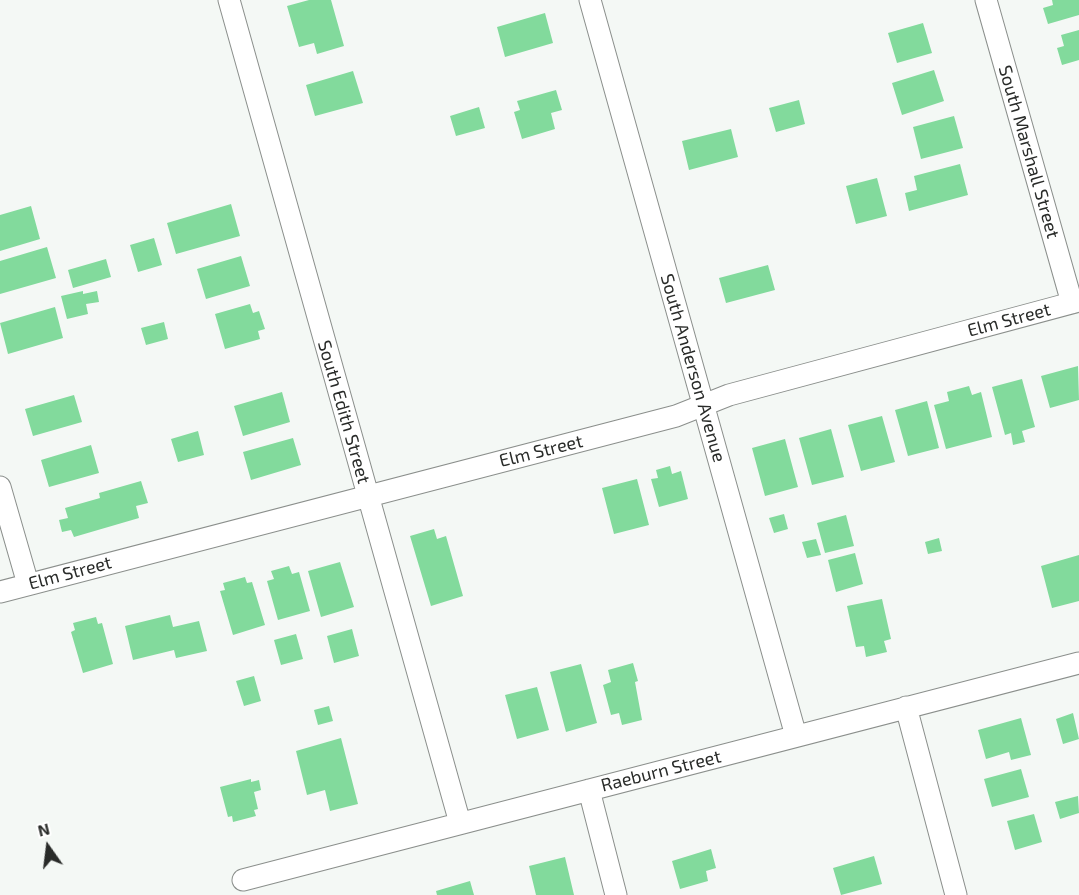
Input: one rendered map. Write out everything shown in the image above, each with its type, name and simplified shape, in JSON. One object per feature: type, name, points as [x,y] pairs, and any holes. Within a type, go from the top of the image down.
[{"type":"street","name":"South Edith Street","points":[[229,0],[460,823]]},
{"type":"street","name":"South Anderson Avenue","points":[[590,0],[796,736]]},
{"type":"street","name":"South Marshall Street","points":[[986,0],[1076,302]]},
{"type":"street","name":"Elm Street","points":[[0,592],[676,416],[729,395],[1076,302]]},
{"type":"street","points":[[0,487],[28,584]]},
{"type":"street","name":"Raeburn Street","points":[[243,880],[1079,663]]},
{"type":"street","points":[[906,708],[956,895]]},
{"type":"street","points":[[589,790],[616,895]]},
{"type":"building","points":[[309,0],[331,0],[344,46],[317,54],[314,43],[299,47],[287,6]]},
{"type":"building","points":[[1052,0],[1079,0],[1079,15],[1048,24],[1043,8],[1053,5]]},
{"type":"building","points":[[545,13],[553,43],[505,57],[497,27]]},
{"type":"building","points":[[923,23],[932,53],[897,63],[888,33]]},
{"type":"building","points":[[1079,30],[1079,60],[1062,65],[1057,48],[1064,46],[1061,35]]},
{"type":"building","points":[[934,70],[944,101],[902,115],[892,83]]},
{"type":"building","points":[[353,71],[363,103],[315,116],[306,85]]},
{"type":"building","points":[[556,90],[562,110],[551,113],[555,129],[522,139],[514,112],[520,110],[517,101]]},
{"type":"building","points":[[799,100],[805,124],[776,132],[769,108]]},
{"type":"building","points":[[479,107],[485,128],[456,136],[450,116]]},
{"type":"building","points":[[954,116],[963,148],[921,159],[913,127]]},
{"type":"building","points":[[731,129],[738,157],[689,170],[682,141]]},
{"type":"building","points":[[960,164],[968,195],[909,211],[905,193],[917,190],[914,176]]},
{"type":"building","points":[[877,178],[887,216],[856,224],[846,186]]},
{"type":"building","points":[[231,204],[240,236],[176,254],[167,223]]},
{"type":"building","points":[[31,206],[40,239],[0,251],[0,215]]},
{"type":"building","points":[[154,238],[162,265],[138,272],[130,245]]},
{"type":"building","points":[[47,247],[56,278],[0,294],[0,261]]},
{"type":"building","points":[[241,256],[250,286],[206,299],[197,269]]},
{"type":"building","points":[[106,259],[111,277],[73,288],[68,270]]},
{"type":"building","points":[[768,265],[775,290],[726,303],[719,278]]},
{"type":"building","points":[[83,291],[83,294],[97,291],[99,302],[86,304],[88,314],[67,319],[61,296]]},
{"type":"building","points":[[250,304],[253,313],[259,311],[265,329],[258,331],[260,339],[225,349],[215,314]]},
{"type":"building","points":[[55,307],[63,338],[8,354],[0,323]]},
{"type":"building","points":[[164,322],[168,339],[146,345],[141,328]]},
{"type":"building","points":[[1078,366],[1079,400],[1050,408],[1041,376]]},
{"type":"building","points":[[1022,379],[1035,427],[1022,431],[1025,442],[1013,445],[1011,433],[1005,435],[992,387]]},
{"type":"building","points":[[969,386],[972,395],[981,392],[992,437],[946,449],[934,405],[949,401],[947,392]]},
{"type":"building","points":[[282,392],[290,422],[243,436],[234,406]]},
{"type":"building","points":[[74,395],[82,422],[33,436],[25,409]]},
{"type":"building","points":[[927,401],[939,448],[908,456],[895,410]]},
{"type":"building","points":[[882,416],[895,462],[861,471],[848,425]]},
{"type":"building","points":[[831,429],[844,477],[812,485],[799,438]]},
{"type":"building","points":[[198,431],[204,455],[178,462],[171,439]]},
{"type":"building","points":[[293,438],[301,465],[251,480],[243,452]]},
{"type":"building","points":[[785,439],[798,487],[765,496],[752,448]]},
{"type":"building","points":[[91,445],[99,473],[49,487],[41,460]]},
{"type":"building","points":[[670,466],[672,474],[681,471],[688,499],[659,507],[651,479],[658,478],[656,470]]},
{"type":"building","points":[[637,479],[649,525],[614,534],[602,488]]},
{"type":"building","points":[[141,481],[148,503],[136,506],[139,518],[74,537],[71,530],[62,532],[59,520],[68,518],[65,508],[100,498],[99,493]]},
{"type":"building","points":[[784,514],[788,529],[774,533],[769,518]]},
{"type":"building","points":[[846,515],[854,546],[825,553],[817,523]]},
{"type":"building","points":[[434,529],[437,539],[446,536],[463,596],[431,606],[410,536]]},
{"type":"building","points":[[939,538],[942,551],[928,554],[925,542]]},
{"type":"building","points":[[816,539],[821,555],[807,558],[802,542]]},
{"type":"building","points":[[855,553],[863,584],[836,592],[828,560]]},
{"type":"building","points":[[1079,555],[1079,601],[1052,608],[1041,566]]},
{"type":"building","points":[[340,562],[354,607],[321,617],[308,571]]},
{"type":"building","points":[[289,566],[292,574],[299,572],[310,611],[278,620],[267,581],[274,579],[271,571]]},
{"type":"building","points":[[245,577],[247,583],[252,582],[265,625],[233,635],[220,591],[225,590],[223,583]]},
{"type":"building","points":[[882,599],[891,639],[884,641],[887,652],[866,657],[864,646],[856,647],[847,606]]},
{"type":"building","points":[[170,615],[173,627],[199,621],[207,651],[176,658],[174,650],[133,660],[125,626]]},
{"type":"building","points":[[96,617],[98,624],[102,623],[113,664],[83,673],[71,632],[75,630],[73,623]]},
{"type":"building","points":[[352,629],[359,656],[334,663],[327,636]]},
{"type":"building","points":[[296,634],[303,659],[281,665],[274,640]]},
{"type":"building","points":[[633,663],[638,681],[635,682],[642,720],[622,725],[619,713],[611,715],[603,685],[611,682],[608,670]]},
{"type":"building","points":[[581,664],[597,723],[566,732],[550,672]]},
{"type":"building","points":[[254,676],[261,701],[244,706],[236,681]]},
{"type":"building","points":[[537,687],[549,730],[517,739],[505,695]]},
{"type":"building","points":[[329,706],[333,721],[318,725],[314,710]]},
{"type":"building","points":[[1073,713],[1079,739],[1063,744],[1056,719]]},
{"type":"building","points":[[1021,718],[1031,755],[1011,760],[1009,752],[986,759],[978,730]]},
{"type":"building","points":[[341,738],[358,804],[330,811],[325,790],[307,795],[296,751]]},
{"type":"building","points":[[1021,769],[1029,797],[992,807],[984,779]]},
{"type":"building","points":[[251,779],[251,782],[259,780],[261,790],[254,792],[258,809],[254,810],[256,816],[233,822],[232,816],[228,817],[220,787]]},
{"type":"building","points":[[1078,796],[1079,813],[1060,819],[1055,802]]},
{"type":"building","points":[[1034,814],[1042,842],[1015,850],[1007,821]]},
{"type":"building","points":[[711,849],[716,868],[706,871],[708,881],[680,889],[672,861]]},
{"type":"building","points":[[874,856],[882,884],[841,895],[833,868]]},
{"type":"building","points":[[565,857],[574,895],[536,895],[529,866]]},
{"type":"building","points":[[470,881],[474,895],[437,895],[436,891]]}]
